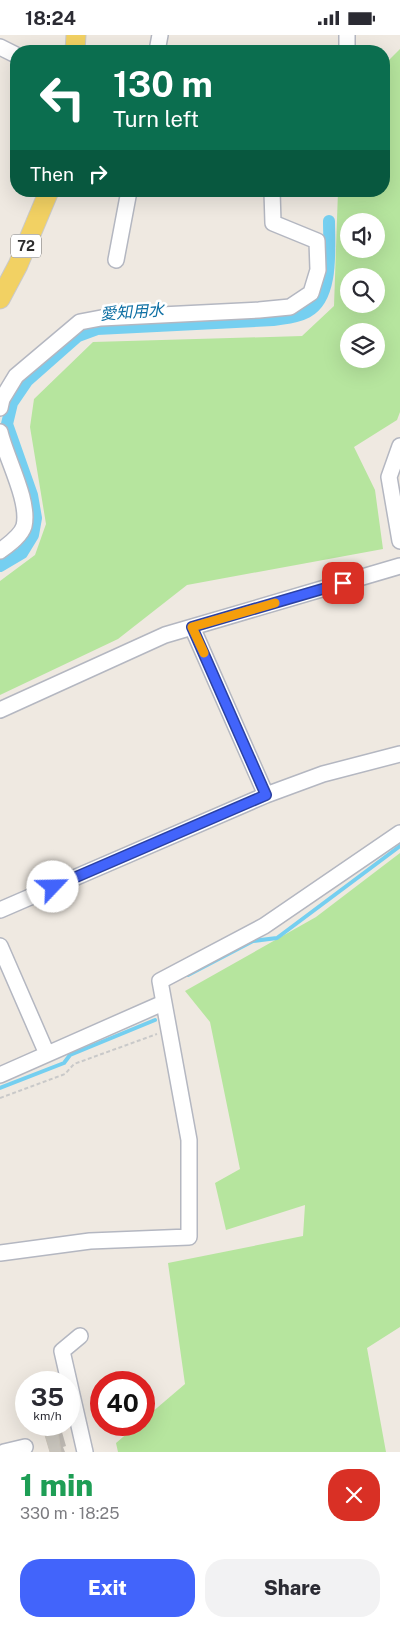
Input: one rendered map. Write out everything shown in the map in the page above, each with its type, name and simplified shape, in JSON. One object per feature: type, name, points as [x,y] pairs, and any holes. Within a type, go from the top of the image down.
[{"type":"main road","name":"72","points":[[0,299],[18,265],[46,197]]},
{"type":"street","points":[[116,260],[128,197]]},
{"type":"street","points":[[0,408],[2,399],[16,376],[80,322],[100,318],[290,307],[311,293],[318,270],[317,241],[273,223],[272,197]]},
{"type":"street","points":[[0,432],[25,509],[23,527],[14,540],[0,551]]},
{"type":"street","points":[[400,446],[389,477],[400,541]]},
{"type":"street","points":[[0,710],[165,635],[400,566]]},
{"type":"street","points":[[192,627],[266,795]]},
{"type":"street","points":[[0,910],[266,795],[323,774],[400,754]]},
{"type":"street","points":[[0,1253],[90,1241],[189,1237],[189,1140],[160,981],[264,926],[400,833]]},
{"type":"street","points":[[0,946],[47,1054]]},
{"type":"street","points":[[0,1075],[163,1003]]},
{"type":"street","points":[[80,1336],[62,1351],[85,1452]]},
{"type":"street","points":[[4,1452],[25,1447]]},
{"type":"path","points":[[0,1097],[65,1074],[74,1064],[168,1030]]},
{"type":"green space","points":[[400,49],[400,412],[397,420],[354,447],[375,490],[383,549],[187,585],[118,639],[0,695],[0,581],[35,555],[46,524],[30,427],[34,399],[93,342],[302,336],[334,306],[338,197],[390,197],[390,59]]},
{"type":"green space","points":[[400,853],[400,1327],[367,1348],[386,1452],[118,1452],[116,1443],[124,1436],[155,1436],[155,1410],[185,1384],[168,1263],[303,1236],[305,1205],[226,1230],[215,1183],[240,1169],[210,1022],[185,991],[316,917]]},
{"type":"building","points":[[45,1436],[59,1436],[61,1452],[50,1452]]},
{"type":"waterway","name":"愛知用水","points":[[0,566],[22,553],[33,535],[36,518],[32,495],[7,424],[12,403],[27,381],[78,336],[97,329],[273,320],[295,317],[307,312],[316,305],[322,296],[326,284],[329,258],[329,221]]},
{"type":"waterway","points":[[188,975],[253,941],[277,938],[400,846]]},
{"type":"waterway","points":[[0,1088],[64,1063],[70,1055],[155,1020]]},
{"type":"slow traffic","points":[[204,653],[192,627],[275,603]]},
{"type":"route","points":[[53,887],[266,795],[192,627],[343,583]]}]
